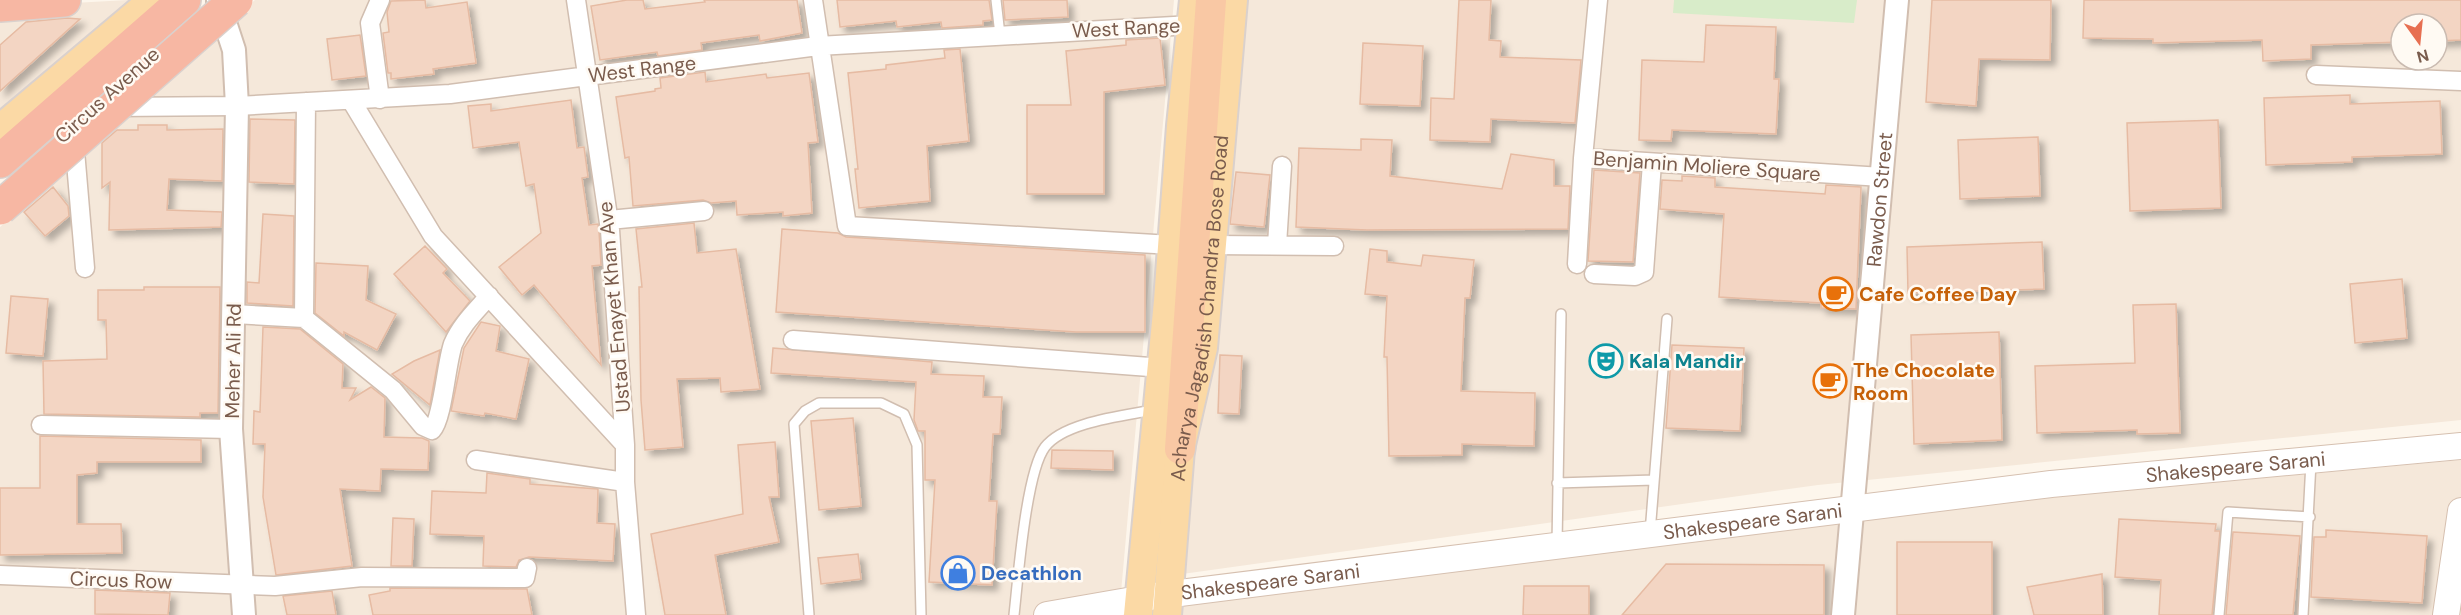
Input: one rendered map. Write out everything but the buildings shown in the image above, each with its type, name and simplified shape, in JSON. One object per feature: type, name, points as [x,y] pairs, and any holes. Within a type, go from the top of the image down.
[{"type":"highway","points":[[0,4],[64,0]]},
{"type":"highway","points":[[0,161],[184,0]]},
{"type":"highway","points":[[0,208],[236,0]]},
{"type":"highway","points":[[1180,449],[1174,361],[1211,0]]},
{"type":"main road","name":"Circus Avenue","points":[[0,129],[153,0]]},
{"type":"main road","name":"Circus Avenue","points":[[0,192],[216,0]]},
{"type":"main road","name":"Acharya Jagadish Chandra Bose Road","points":[[1168,605],[1180,449],[1203,348],[1233,0]]},
{"type":"main road","name":"Acharya Jagadish Chandra Bose Road","points":[[1139,608],[1158,409],[1174,361],[1172,245],[1180,126],[1193,13]]},
{"type":"main road","name":"Shakespeare Sarani","points":[[1047,615],[1168,605],[1557,544],[1853,507],[2051,484],[2461,446]]},
{"type":"main road","points":[[2446,615],[2461,511]]},
{"type":"street","name":"Meher Ali Rd","points":[[216,0],[234,50],[237,106],[231,429],[244,615]]},
{"type":"street","points":[[380,0],[370,23],[370,33],[380,99]]},
{"type":"street","name":"Ustad Enayet Khan Ave","points":[[576,0],[609,220],[625,445],[625,482],[636,615]]},
{"type":"street","points":[[813,0],[818,46],[847,226],[1172,245]]},
{"type":"street","name":"Benjamin Moliere Square","points":[[1598,0],[1583,158],[1882,177]]},
{"type":"street","name":"Rawdon Street","points":[[1843,615],[1898,0]]},
{"type":"street","name":"West Range","points":[[82,117],[450,94],[818,46],[1000,35],[1193,13]]},
{"type":"street","points":[[2316,75],[2461,81]]},
{"type":"street","points":[[351,100],[433,236],[625,445]]},
{"type":"street","points":[[304,318],[306,102]]},
{"type":"street","points":[[82,117],[85,268]]},
{"type":"street","points":[[1577,264],[1583,158]]},
{"type":"street","points":[[1594,274],[1635,276],[1644,272],[1652,163]]},
{"type":"street","points":[[1277,245],[1282,166]]},
{"type":"street","points":[[609,220],[704,211]]},
{"type":"street","points":[[1212,245],[1334,246]]},
{"type":"street","points":[[234,314],[304,318],[393,390],[423,426],[432,429],[438,415],[453,346],[461,328],[489,296]]},
{"type":"street","points":[[793,340],[1174,361]]},
{"type":"street","points":[[40,425],[231,429]]},
{"type":"street","points":[[476,460],[625,482]]},
{"type":"street","name":"Circus Row","points":[[0,575],[275,586],[362,577],[525,578],[527,568]]},
{"type":"lane","points":[[996,0],[1000,35]]},
{"type":"lane","points":[[1557,544],[1561,314]]},
{"type":"lane","points":[[1650,533],[1667,319]]},
{"type":"lane","points":[[809,615],[794,424],[805,411],[819,403],[881,403],[904,414],[917,446],[921,615]]},
{"type":"lane","points":[[1014,615],[1032,475],[1045,447],[1067,431],[1096,422],[1158,409]]},
{"type":"lane","points":[[2303,615],[2310,517],[2311,460]]},
{"type":"lane","points":[[1557,483],[1654,480]]},
{"type":"lane","points":[[2219,615],[2228,512],[2310,517]]},
{"type":"shaded area","points":[[139,0],[0,124],[0,7]]},
{"type":"shaded area","points":[[255,0],[1174,0],[1119,615],[0,615],[0,227]]},
{"type":"shaded area","points":[[1237,0],[2461,0],[2461,420],[1818,485],[1168,576]]},
{"type":"shaded area","points":[[2461,460],[2461,615],[1174,615],[1175,606],[2057,497]]},
{"type":"green space","points":[[1674,0],[1857,0],[1854,23],[1673,13]]},
{"type":"place","name":"Cafe Coffee Day","points":[[1836,294]]},
{"type":"place","name":"Kala Mandir","points":[[1606,361]]},
{"type":"place","name":"The Chocolate Room","points":[[1830,381]]},
{"type":"place","name":"Decathlon","points":[[958,573]]}]
